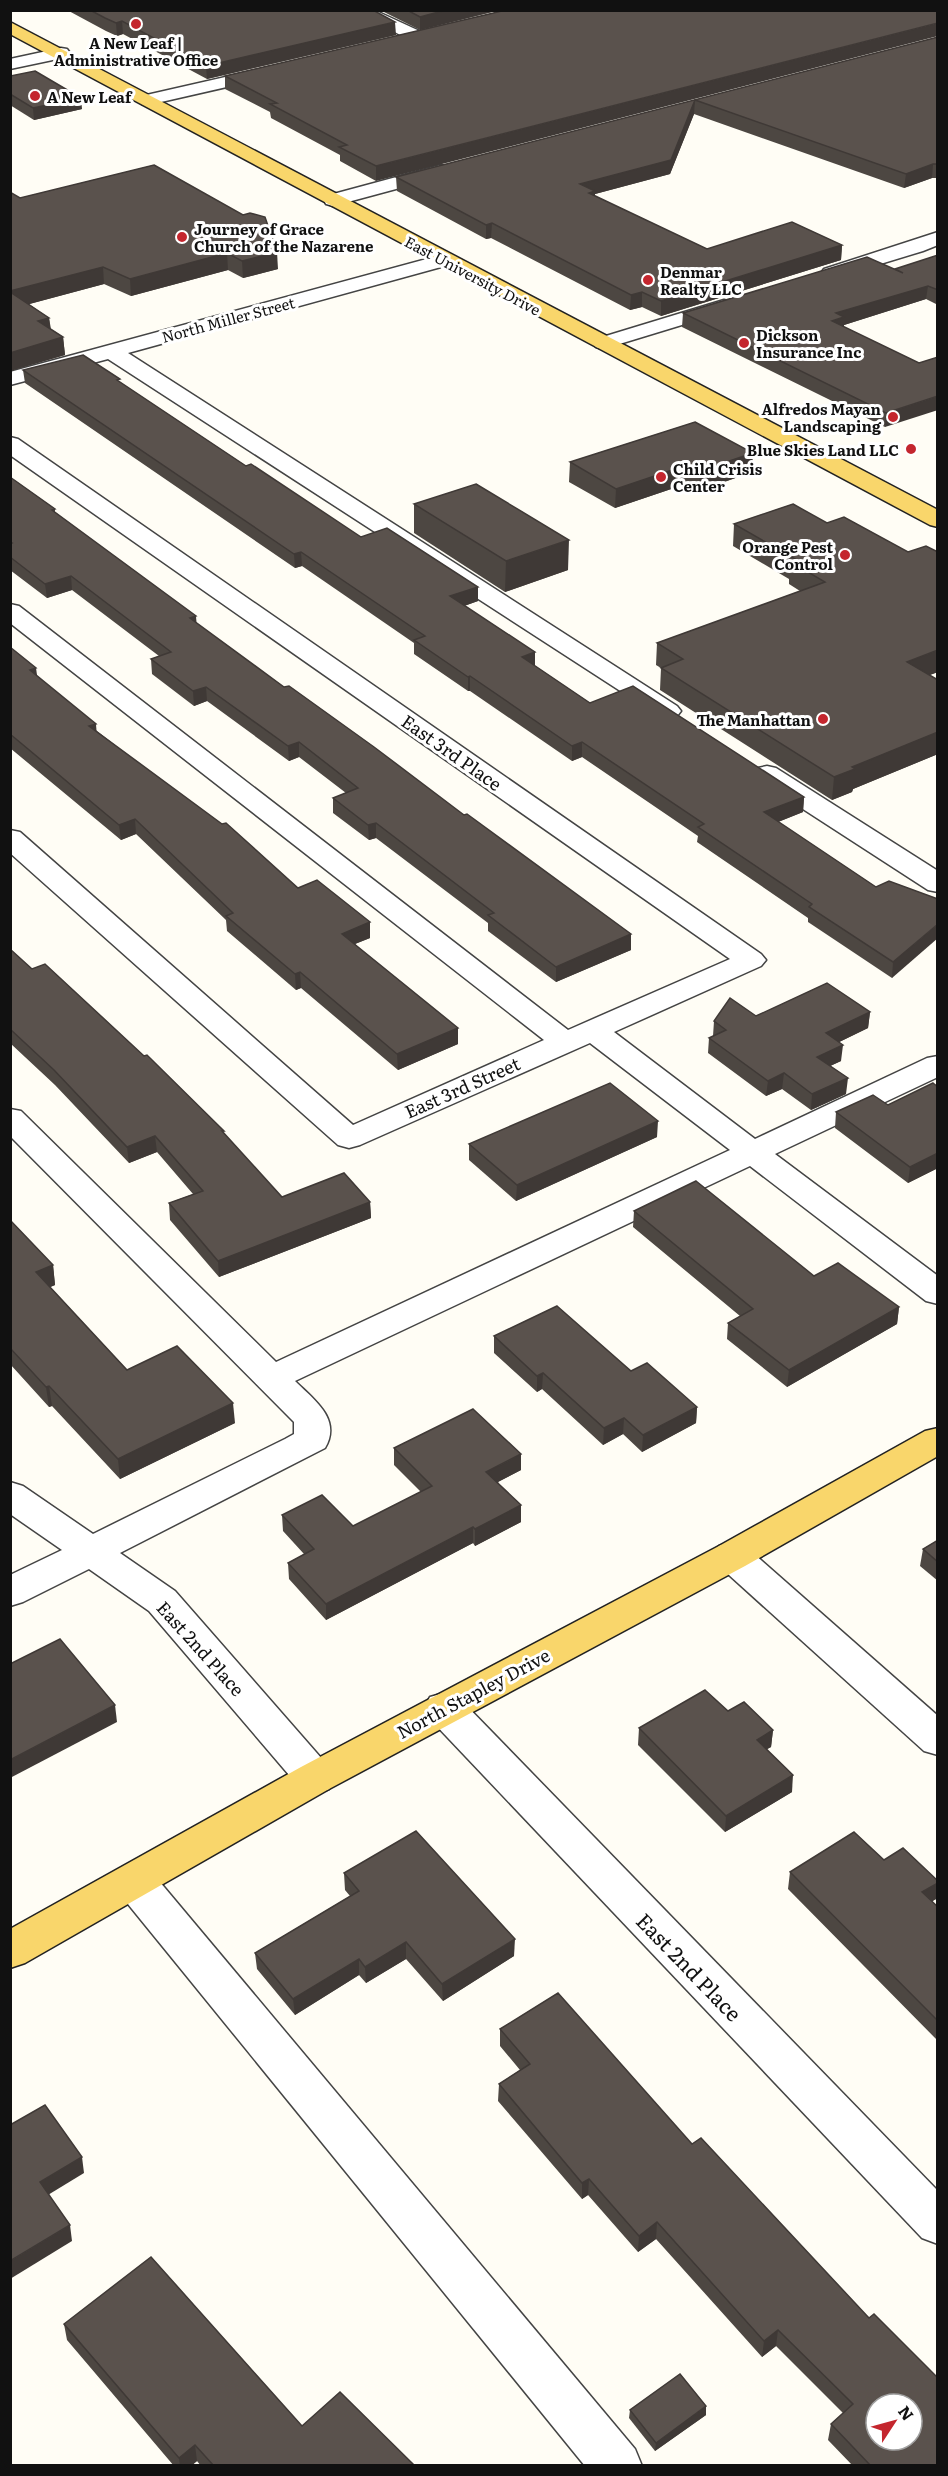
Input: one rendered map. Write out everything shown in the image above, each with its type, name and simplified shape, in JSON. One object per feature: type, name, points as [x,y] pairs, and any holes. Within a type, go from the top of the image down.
[{"type":"main road","name":"East University Drive","points":[[10,27],[938,520]]},
{"type":"main road","name":"North Stapley Drive","points":[[10,1950],[315,1778],[732,1556],[938,1440]]},
{"type":"street","points":[[360,10],[425,36],[397,43]]},
{"type":"street","points":[[10,64],[61,53]]},
{"type":"street","points":[[148,100],[284,69]]},
{"type":"street","points":[[333,200],[460,167]]},
{"type":"street","points":[[816,278],[938,238]]},
{"type":"street","name":"North Miller Street","points":[[10,379],[445,260]]},
{"type":"street","points":[[603,343],[737,302]]},
{"type":"street","points":[[110,351],[688,723]]},
{"type":"street","name":"East 3rd Place","points":[[10,444],[751,960],[578,1036]]},
{"type":"street","points":[[10,473],[40,464]]},
{"type":"street","points":[[10,611],[578,1036],[754,1153],[938,1293]]},
{"type":"street","points":[[748,762],[938,884]]},
{"type":"street","name":"East 3rd Street","points":[[10,838],[349,1138],[578,1036]]},
{"type":"street","points":[[270,1379],[938,1065]]},
{"type":"street","points":[[10,1118],[312,1419],[312,1438],[298,1448],[10,1592]]},
{"type":"street","name":"East 2nd Place","points":[[10,1495],[162,1601],[315,1778]]},
{"type":"street","points":[[732,1556],[938,1740]]},
{"type":"street","name":"East 2nd Place","points":[[444,1708],[938,2223]]},
{"type":"street","points":[[134,1881],[616,2466]]},
{"type":"building","points":[[90,10],[373,10],[395,22],[206,66],[122,21],[116,23]]},
{"type":"building","points":[[407,10],[446,10],[420,17]]},
{"type":"building","points":[[506,10],[938,10],[938,23],[376,166],[339,147],[347,145],[270,104],[277,103],[225,76]]},
{"type":"building","points":[[938,37],[938,164],[906,174],[695,100],[671,160],[580,184],[595,191],[589,193],[707,249],[792,222],[842,245],[661,301],[642,292],[631,295],[492,223],[486,225],[396,177]]},
{"type":"building","points":[[35,71],[81,98],[33,108],[10,94],[10,76]]},
{"type":"building","points":[[154,165],[243,215],[250,213],[265,217],[277,252],[242,261],[227,253],[130,279],[103,267],[10,291],[10,192],[20,198]]},
{"type":"building","points":[[938,255],[938,290],[928,286],[836,313],[844,317],[832,321],[919,363],[938,357],[938,396],[886,413],[683,313],[867,257],[903,273],[895,269]]},
{"type":"building","points":[[10,292],[49,318],[38,321],[63,337],[10,353]]},
{"type":"building","points":[[83,355],[246,466],[251,464],[361,537],[387,528],[478,587],[450,596],[535,652],[522,657],[590,703],[633,686],[804,797],[764,812],[876,887],[889,881],[938,899],[938,924],[893,962],[809,907],[812,904],[698,827],[704,824],[582,742],[572,746],[470,676],[468,677],[414,640],[425,636],[301,552],[294,554],[23,370]]},
{"type":"building","points":[[695,422],[753,453],[700,471],[693,471],[684,466],[616,489],[570,462]]},
{"type":"building","points":[[10,477],[196,616],[190,618],[284,687],[289,686],[631,934],[556,967],[488,915],[494,913],[376,823],[368,825],[333,798],[358,788],[299,742],[288,746],[206,687],[193,691],[151,659],[171,652],[71,576],[45,584],[10,557],[10,544],[12,543],[10,542]]},
{"type":"building","points":[[476,484],[569,540],[506,561],[414,504]]},
{"type":"building","points":[[793,504],[827,523],[844,517],[908,552],[926,546],[938,552],[938,650],[907,662],[938,680],[938,732],[852,767],[855,769],[834,777],[661,668],[683,659],[657,643],[825,582],[791,562],[797,560],[734,524]]},
{"type":"building","points":[[10,647],[36,668],[30,670],[96,724],[89,726],[222,824],[226,823],[298,888],[317,880],[370,922],[342,934],[458,1028],[397,1054],[300,972],[295,974],[226,916],[233,913],[135,819],[119,825],[10,734]]},
{"type":"building","points":[[10,949],[32,969],[45,964],[144,1056],[147,1055],[224,1131],[222,1131],[282,1197],[344,1173],[370,1202],[218,1261],[169,1203],[203,1191],[155,1136],[127,1147],[54,1070],[10,1029]]},
{"type":"building","points":[[827,983],[870,1012],[826,1033],[843,1045],[817,1057],[848,1078],[812,1094],[784,1073],[768,1081],[709,1038],[726,1030],[714,1021],[730,998],[756,1016]]},
{"type":"building","points":[[610,1083],[658,1121],[517,1185],[469,1144]]},
{"type":"building","points":[[933,1083],[938,1087],[938,1153],[910,1167],[836,1112],[873,1095],[888,1105]]},
{"type":"building","points":[[696,1181],[814,1276],[838,1263],[899,1307],[789,1370],[728,1323],[753,1309],[634,1211]]},
{"type":"building","points":[[10,1220],[53,1265],[36,1272],[127,1370],[177,1346],[233,1403],[118,1459],[10,1348]]},
{"type":"building","points":[[557,1306],[631,1371],[647,1363],[697,1407],[643,1435],[624,1418],[604,1428],[543,1373],[537,1376],[494,1336]]},
{"type":"building","points":[[473,1409],[521,1454],[486,1472],[521,1505],[475,1529],[473,1527],[326,1604],[288,1563],[314,1549],[282,1515],[322,1495],[353,1526],[432,1486],[394,1448]]},
{"type":"building","points":[[938,1540],[938,1562],[923,1549]]},
{"type":"building","points":[[60,1639],[115,1705],[10,1760],[10,1664]]},
{"type":"building","points":[[705,1690],[728,1711],[744,1702],[773,1730],[757,1740],[793,1775],[726,1816],[639,1728]]},
{"type":"building","points":[[416,1831],[515,1939],[442,1984],[406,1942],[365,1967],[359,1959],[293,1999],[255,1953],[359,1891],[344,1873]]},
{"type":"building","points":[[854,1832],[884,1860],[903,1848],[938,1881],[922,1892],[938,1907],[938,2021],[790,1872]]},
{"type":"building","points":[[558,1993],[692,2144],[701,2138],[869,2318],[874,2314],[938,2378],[938,2466],[871,2466],[831,2424],[853,2404],[778,2330],[764,2341],[657,2222],[639,2236],[589,2179],[582,2183],[499,2084],[530,2064],[500,2029]]},
{"type":"building","points":[[45,2105],[82,2157],[40,2182],[70,2225],[10,2261],[10,2125]]},
{"type":"building","points":[[151,2257],[302,2426],[340,2392],[415,2466],[214,2466],[195,2445],[179,2458],[64,2324]]},
{"type":"building","points":[[680,2374],[706,2406],[656,2443],[630,2410]]},
{"type":"place","name":"A New Leaf | Administrative Office","points":[[136,24]]},
{"type":"place","name":"A New Leaf","points":[[35,96]]},
{"type":"place","name":"Journey of Grace Church of the Nazarene","points":[[182,237]]},
{"type":"place","name":"Denmar Realty LLC","points":[[648,280]]},
{"type":"place","name":"Dickson Insurance Inc","points":[[744,343]]},
{"type":"place","name":"Alfredos Mayan Landscaping","points":[[893,417]]},
{"type":"place","name":"Blue Skies Land LLC","points":[[911,449]]},
{"type":"place","name":"Child Crisis Center","points":[[661,477]]},
{"type":"place","name":"Orange Pest Control","points":[[845,555]]},
{"type":"place","name":"The Manhattan","points":[[823,719]]}]
